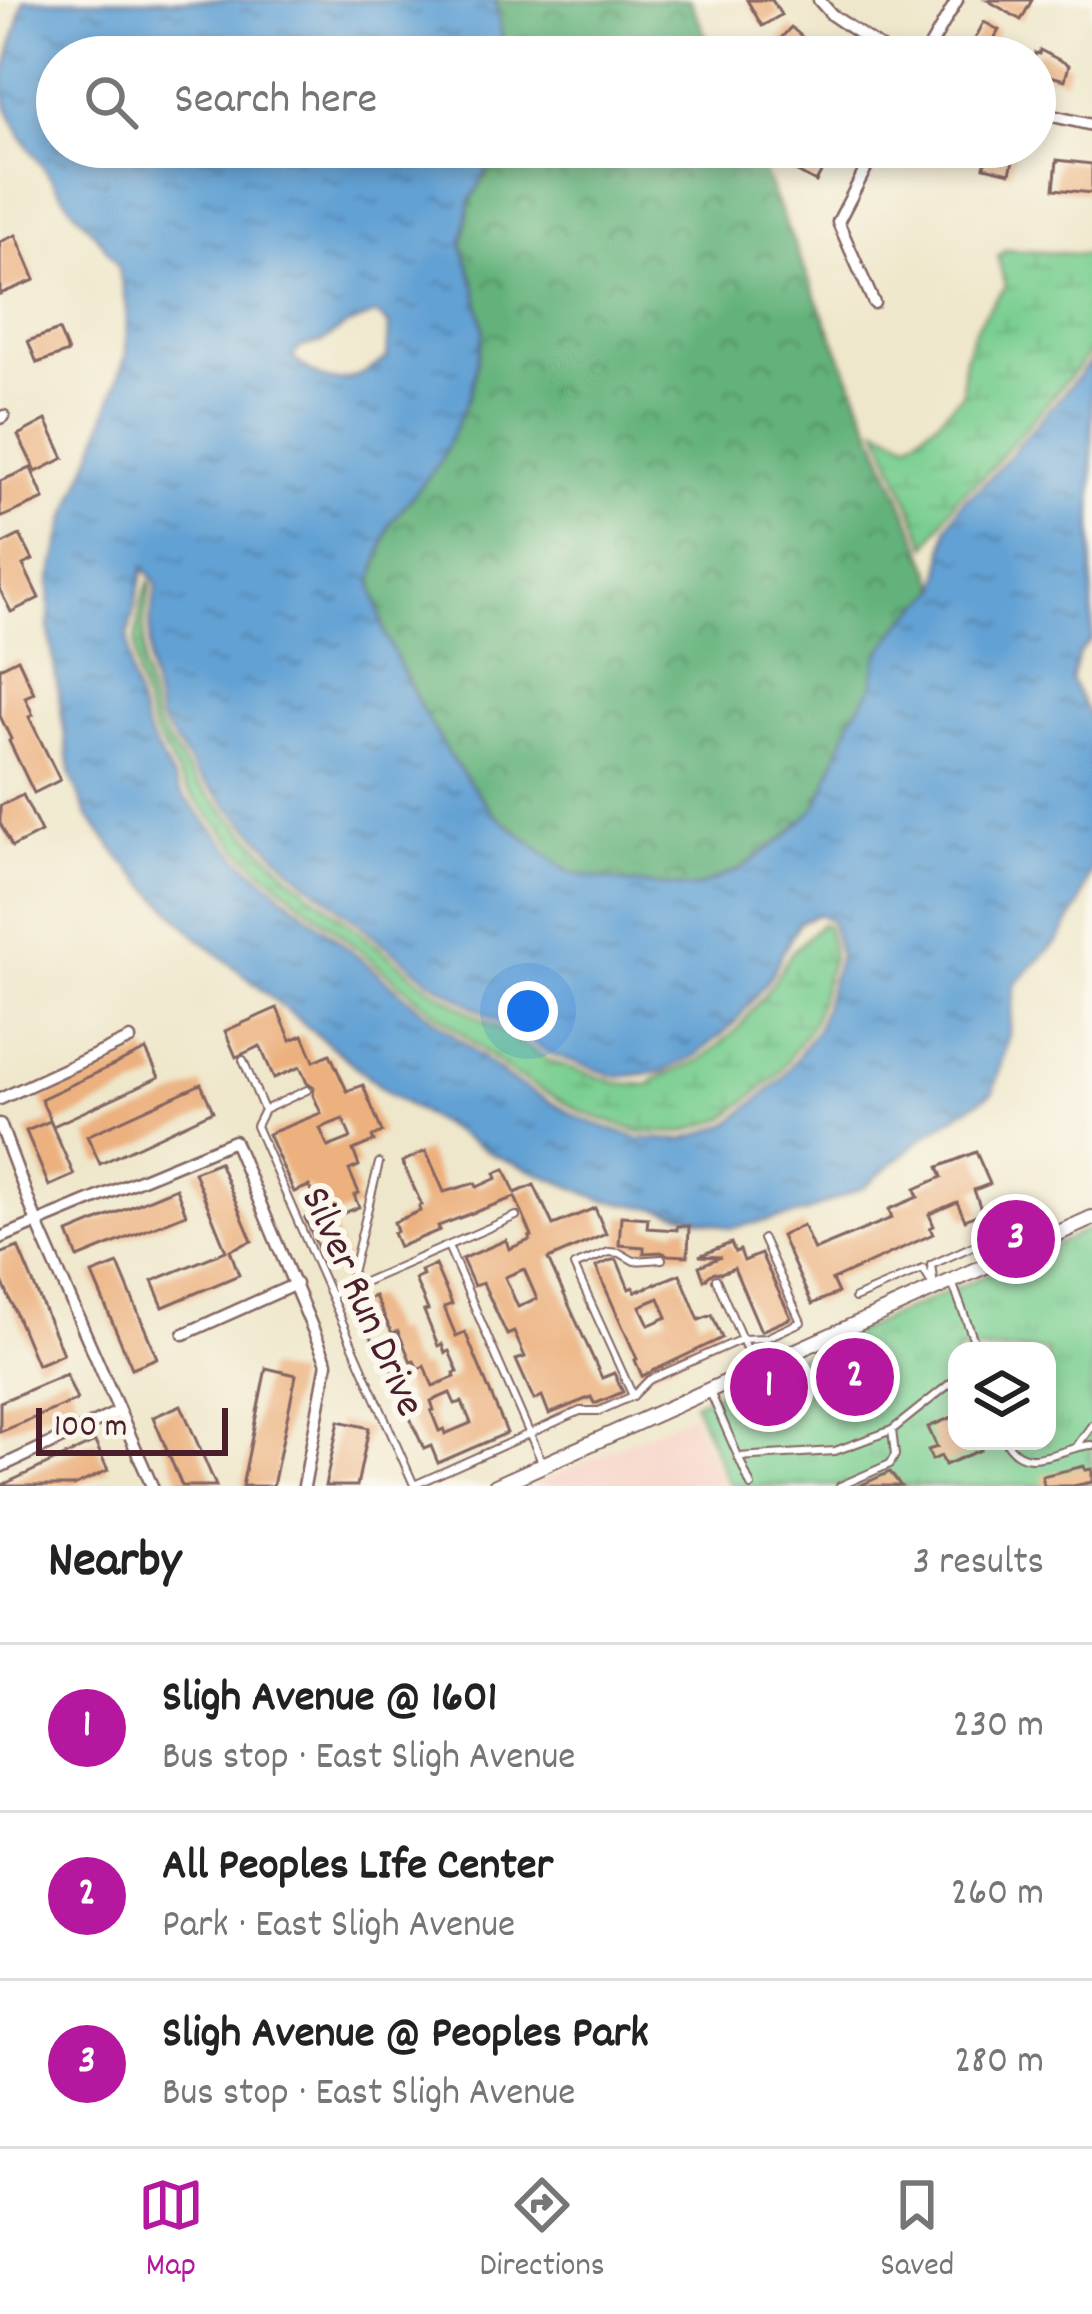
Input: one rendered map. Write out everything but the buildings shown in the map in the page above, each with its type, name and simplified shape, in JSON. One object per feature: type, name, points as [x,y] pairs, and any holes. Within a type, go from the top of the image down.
[{"type":"street","points":[[819,0],[863,36]]},
{"type":"street","points":[[936,36],[956,0]]},
{"type":"street","points":[[1056,117],[1092,125]]},
{"type":"street","points":[[866,168],[838,221],[874,302]]},
{"type":"street","points":[[0,1099],[130,1039]]},
{"type":"street","points":[[0,1124],[37,1222],[152,1486]]},
{"type":"street","points":[[0,1238],[234,1141],[327,1364],[304,1486]]},
{"type":"street","points":[[496,1486],[1092,1218]]},
{"type":"street","points":[[184,1334],[296,1284]]},
{"type":"street","points":[[0,1466],[118,1412]]},
{"type":"lane","name":"Silver Run Drive","points":[[243,1060],[264,1110],[256,1126],[414,1485],[530,1434]]},
{"type":"lane","points":[[264,1110],[308,1090]]},
{"type":"lane","points":[[348,1289],[379,1162]]},
{"type":"lane","points":[[332,1295],[516,1216]]},
{"type":"lane","points":[[935,1289],[931,1265],[997,1235]]},
{"type":"lane","points":[[530,1434],[580,1411],[599,1411],[633,1396],[649,1380],[742,1339],[766,1338],[801,1322],[763,1239]]},
{"type":"lane","points":[[448,1246],[543,1465]]},
{"type":"lane","points":[[633,1396],[574,1266],[609,1252],[620,1252],[634,1262],[662,1259]]},
{"type":"lane","points":[[855,1298],[923,1269],[935,1289]]},
{"type":"lane","points":[[716,1280],[756,1370]]},
{"type":"lane","points":[[952,1282],[974,1342]]},
{"type":"lane","points":[[738,1456],[835,1451],[892,1430],[948,1385]]},
{"type":"lane","points":[[709,1390],[751,1486]]},
{"type":"lane","points":[[1077,1446],[1092,1425]]},
{"type":"lane","points":[[840,1486],[890,1464],[895,1455],[892,1430]]},
{"type":"lane","points":[[1011,1450],[1026,1460],[1092,1445]]},
{"type":"shaded area","points":[[692,1414],[724,1486],[531,1486]]},
{"type":"green space","points":[[495,0],[690,0],[706,36],[502,36]]},
{"type":"green space","points":[[489,168],[762,168],[939,589],[904,621],[879,654],[872,687],[852,717],[817,806],[785,837],[739,870],[694,888],[570,873],[493,813],[450,757],[385,635],[372,582],[389,525],[440,462],[484,331],[462,246],[470,202]]},
{"type":"green space","points":[[1006,250],[1092,255],[1092,351],[984,476],[958,497],[927,546],[878,428],[909,442],[963,393],[964,362],[972,336],[1005,287],[998,257]]},
{"type":"green space","points":[[149,582],[143,669],[156,723],[192,778],[290,876],[426,985],[550,1061],[617,1083],[649,1085],[701,1060],[737,1030],[791,953],[821,924],[827,926],[833,954],[813,1023],[777,1076],[726,1118],[682,1133],[639,1132],[584,1113],[512,1074],[245,856],[186,789],[152,729],[137,677],[135,642]]},
{"type":"green space","points":[[1092,1228],[1092,1486],[730,1486],[694,1403]]},
{"type":"water","points":[[24,0],[495,0],[502,36],[36,36],[36,157],[6,106],[3,78]]},
{"type":"water","points":[[44,168],[489,168],[470,202],[462,245],[484,331],[470,395],[440,462],[389,525],[372,582],[385,635],[419,704],[450,757],[493,813],[570,873],[634,884],[694,888],[739,870],[785,837],[817,806],[852,717],[872,687],[878,655],[904,621],[939,589],[947,527],[962,502],[988,480],[1092,360],[1092,640],[1079,653],[1071,680],[1092,721],[1092,867],[1079,906],[1058,941],[1016,983],[1008,1041],[993,1092],[926,1135],[864,1187],[804,1213],[731,1228],[666,1210],[603,1200],[492,1154],[390,1094],[196,936],[123,861],[87,815],[71,775],[49,630],[50,582],[66,519],[126,355],[127,308],[118,266]],"holes":[[[376,314],[389,325],[387,358],[350,379],[317,375],[292,357],[301,347],[322,342],[345,326]],[[144,567],[157,585],[149,668],[160,720],[196,774],[293,871],[429,980],[553,1055],[618,1077],[662,1072],[697,1055],[733,1025],[769,979],[799,922],[818,914],[831,921],[839,955],[818,1027],[781,1080],[729,1124],[683,1140],[638,1138],[582,1119],[509,1079],[241,860],[181,793],[147,732],[131,677],[128,636]]]},
{"type":"place","name":"Sligh Avenue @ Peoples Park","points":[[1016,1239]]},
{"type":"place","name":"All Peoples LIfe Center","points":[[855,1377]]},
{"type":"place","name":"Sligh Avenue @ 1601","points":[[769,1387]]}]
